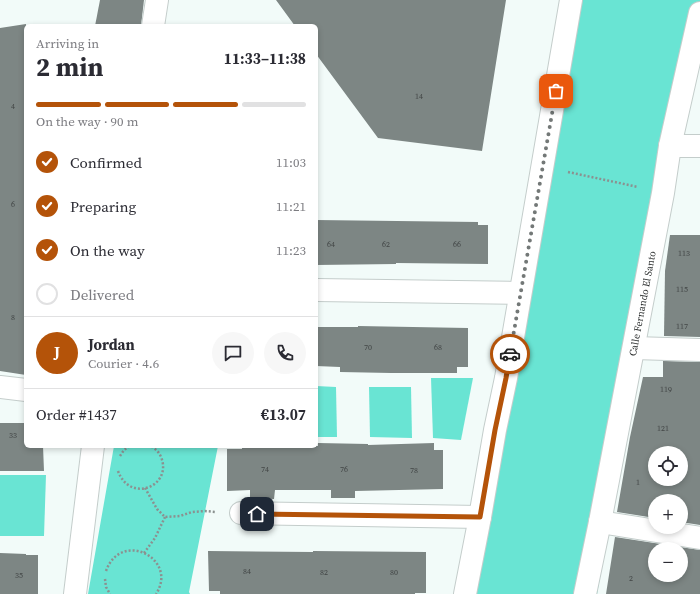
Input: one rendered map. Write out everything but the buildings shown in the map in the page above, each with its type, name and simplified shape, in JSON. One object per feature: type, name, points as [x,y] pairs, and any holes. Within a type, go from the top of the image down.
[{"type":"street","points":[[153,24],[157,0]]},
{"type":"street","points":[[465,594],[506,378],[571,0]]},
{"type":"street","name":"Calle Fernando El Santo","points":[[585,594],[664,193],[670,146],[700,13]]},
{"type":"street","points":[[670,146],[700,146]]},
{"type":"street","points":[[318,290],[520,292]]},
{"type":"street","points":[[634,348],[700,350]]},
{"type":"street","points":[[0,387],[24,390]]},
{"type":"street","points":[[75,594],[93,448]]},
{"type":"street","points":[[241,513],[480,517]]},
{"type":"street","points":[[600,522],[700,538]]},
{"type":"path","points":[[542,167],[664,193]]},
{"type":"path","points":[[120,456],[127,448]]},
{"type":"path","points":[[118,470],[120,477],[130,487],[138,489],[152,486],[161,475],[163,467],[162,460],[154,448]]},
{"type":"path","points":[[145,488],[157,509],[165,517],[180,516],[192,512],[205,511],[241,513]]},
{"type":"path","points":[[144,553],[155,538],[165,517]]},
{"type":"path","points":[[110,594],[106,587],[106,569],[117,555],[126,551],[144,553],[152,558],[158,565],[161,574],[161,583],[156,594]]},
{"type":"green space","points":[[571,0],[700,0],[700,29],[597,594],[464,594]]},
{"type":"green space","points":[[431,378],[473,378],[461,440],[433,438]]},
{"type":"green space","points":[[318,386],[336,387],[337,437],[318,437]]},
{"type":"green space","points":[[369,387],[411,387],[412,438],[370,437]]},
{"type":"green space","points":[[114,448],[218,448],[189,592],[190,594],[88,594]]},
{"type":"green space","points":[[0,475],[46,475],[44,536],[0,536]]},
{"type":"way so far","points":[[510,354],[556,91]]},
{"type":"route","points":[[257,514],[480,517],[510,354]]}]
